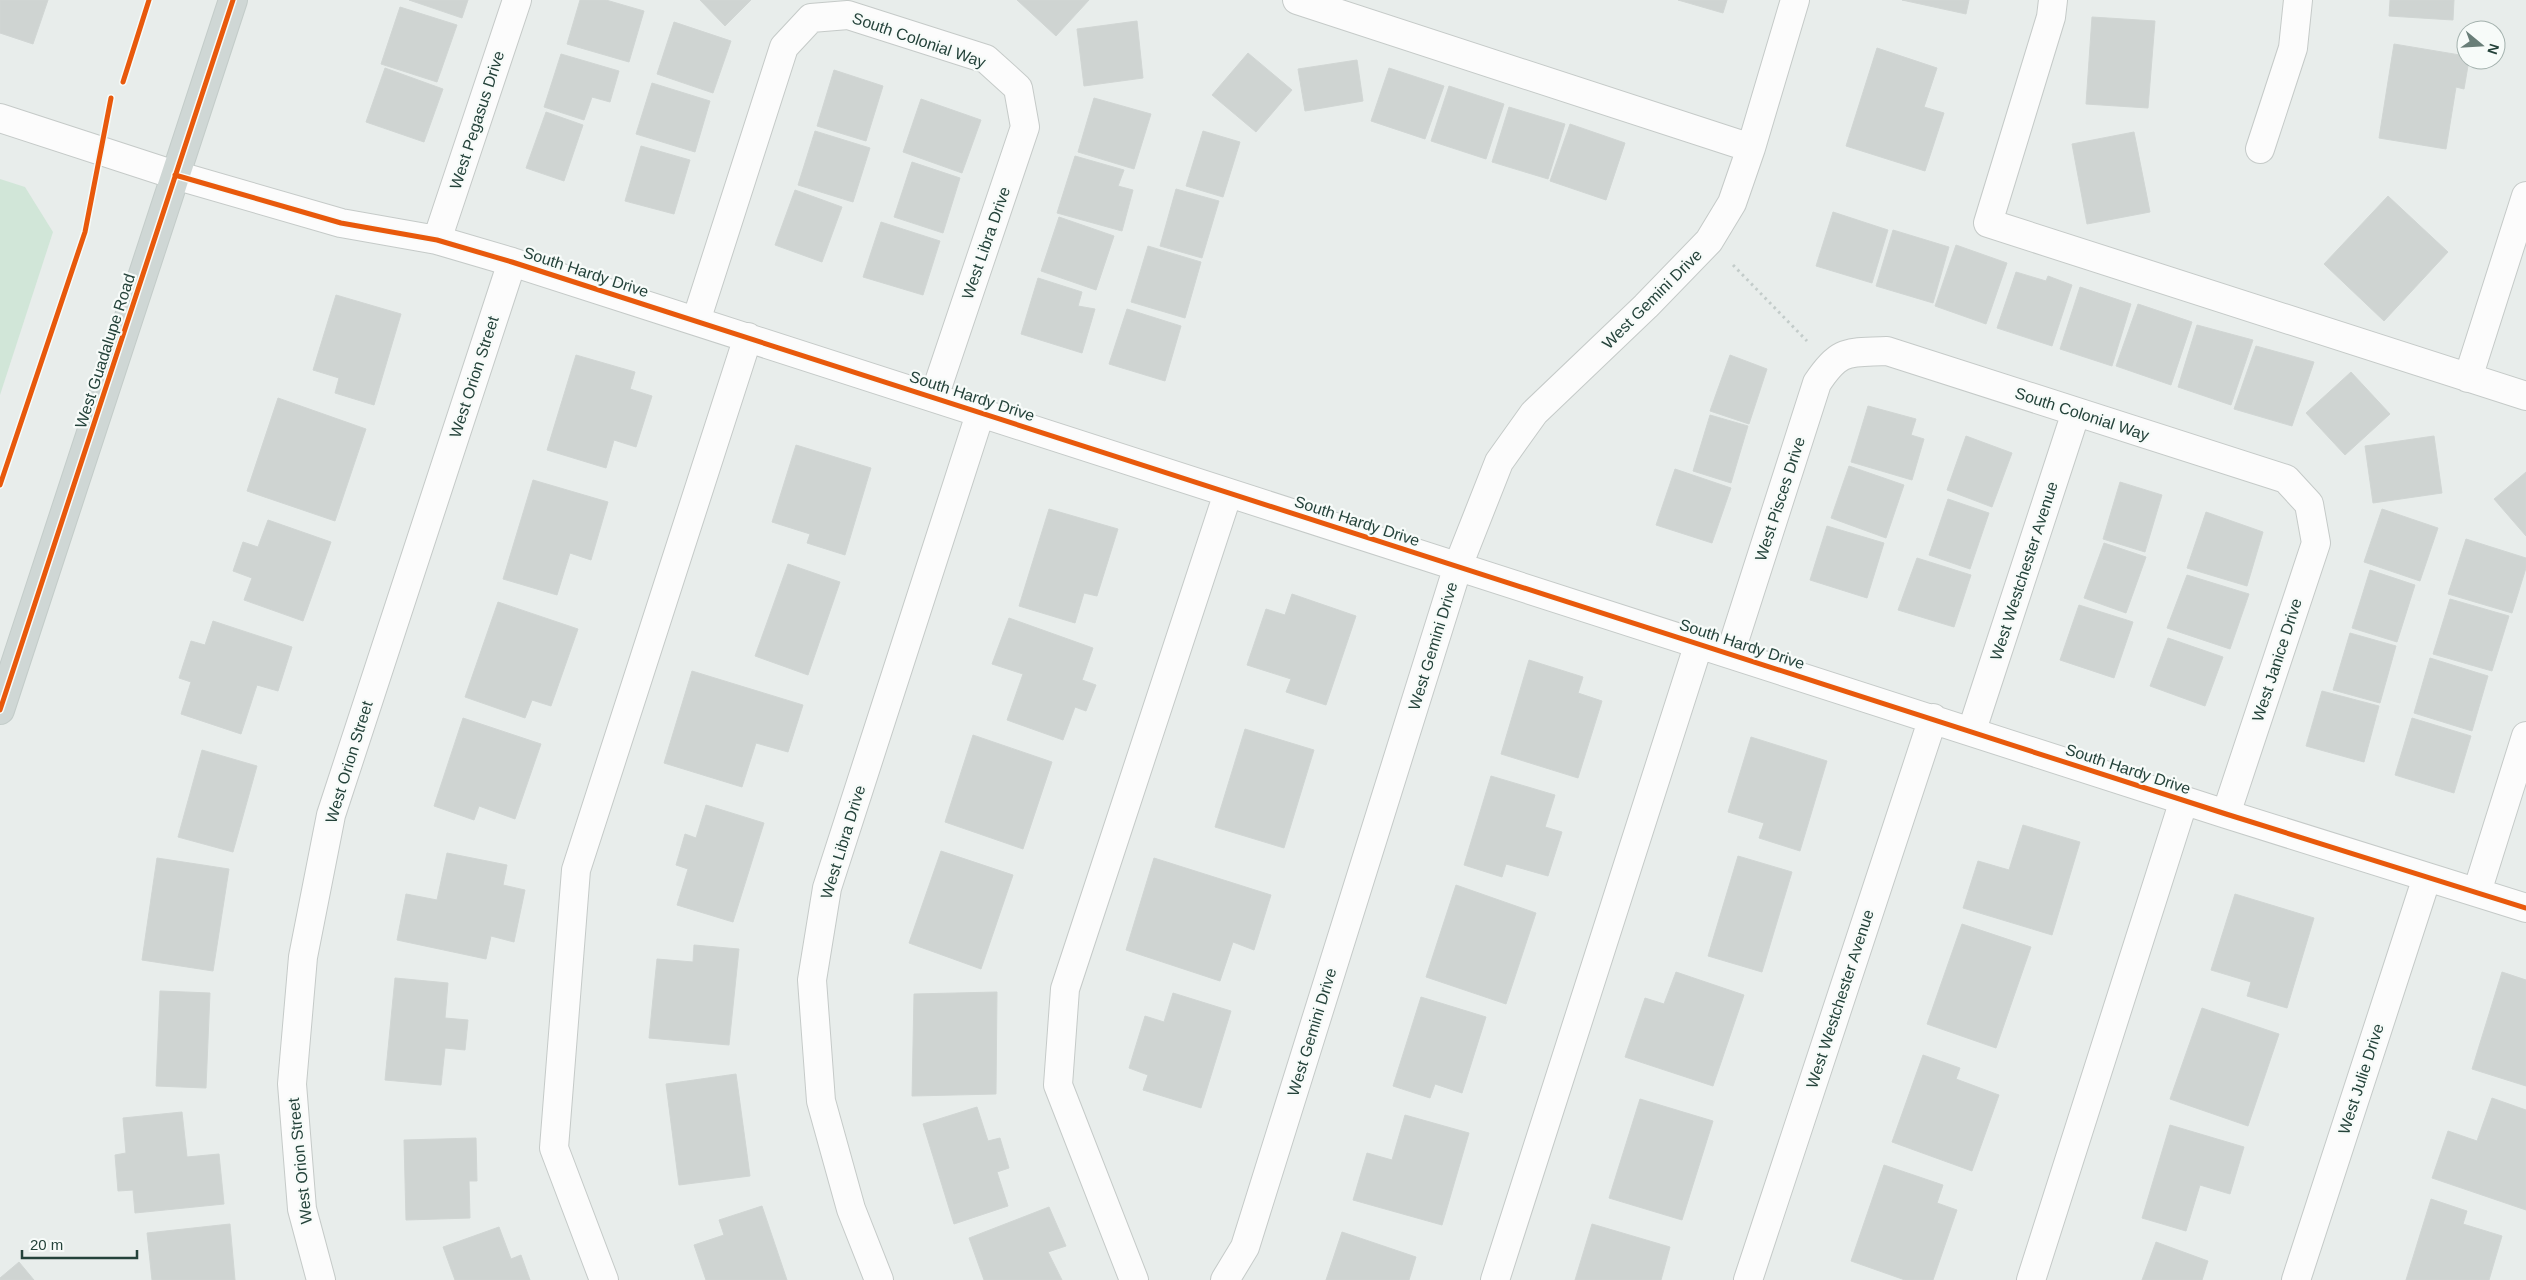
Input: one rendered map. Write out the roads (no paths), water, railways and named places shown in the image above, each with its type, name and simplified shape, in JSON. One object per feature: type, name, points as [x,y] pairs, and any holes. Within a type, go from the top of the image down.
[{"type":"main road","name":"West Guadalupe Road","points":[[0,710],[233,0]]},
{"type":"street","name":"West Pegasus Drive","points":[[437,240],[517,0]]},
{"type":"street","points":[[1297,0],[1751,148]]},
{"type":"street","name":"West Gemini Drive","points":[[1225,1280],[1245,1247],[1458,566],[1499,462],[1534,413],[1646,306],[1709,242],[1732,203],[1751,148],[1795,0]]},
{"type":"street","points":[[2053,0],[2051,17],[1988,223],[2526,396]]},
{"type":"street","points":[[2260,149],[2292,48],[2298,0]]},
{"type":"street","name":"South Colonial Way","points":[[696,321],[784,47],[811,18],[848,15],[986,59],[1018,88]]},
{"type":"street","name":"West Libra Drive","points":[[934,397],[1025,127],[1018,88]]},
{"type":"street","name":"South Hardy Drive","points":[[0,118],[175,175],[341,223],[437,240],[512,262],[1972,730],[2226,814],[2526,908]]},
{"type":"street","points":[[2468,378],[2526,196]]},
{"type":"street","name":"West Orion Street","points":[[321,1280],[302,1209],[292,1084],[303,957],[331,815],[512,262]]},
{"type":"street","points":[[604,1280],[554,1148],[576,870],[748,338]]},
{"type":"street","name":"South Colonial Way","points":[[1837,359],[1887,351],[2286,479],[2309,504]]},
{"type":"street","name":"West Pisces Drive","points":[[1730,654],[1817,383],[1837,359]]},
{"type":"street","name":"West Libra Drive","points":[[878,1280],[851,1209],[821,1101],[812,980],[827,888],[981,411]]},
{"type":"street","name":"West Westchester Avenue","points":[[1972,730],[2076,412]]},
{"type":"street","points":[[1134,1280],[1058,1084],[1065,989],[1228,493]]},
{"type":"street","name":"West Janice Drive","points":[[2226,814],[2316,543],[2309,504]]},
{"type":"street","points":[[1495,1280],[1699,644]]},
{"type":"street","name":"West Westchester Avenue","points":[[1748,1280],[1932,718]]},
{"type":"street","points":[[2477,892],[2526,736]]},
{"type":"street","points":[[2031,1280],[2184,800]]},
{"type":"street","name":"West Julie Drive","points":[[2296,1280],[2427,877]]}]
